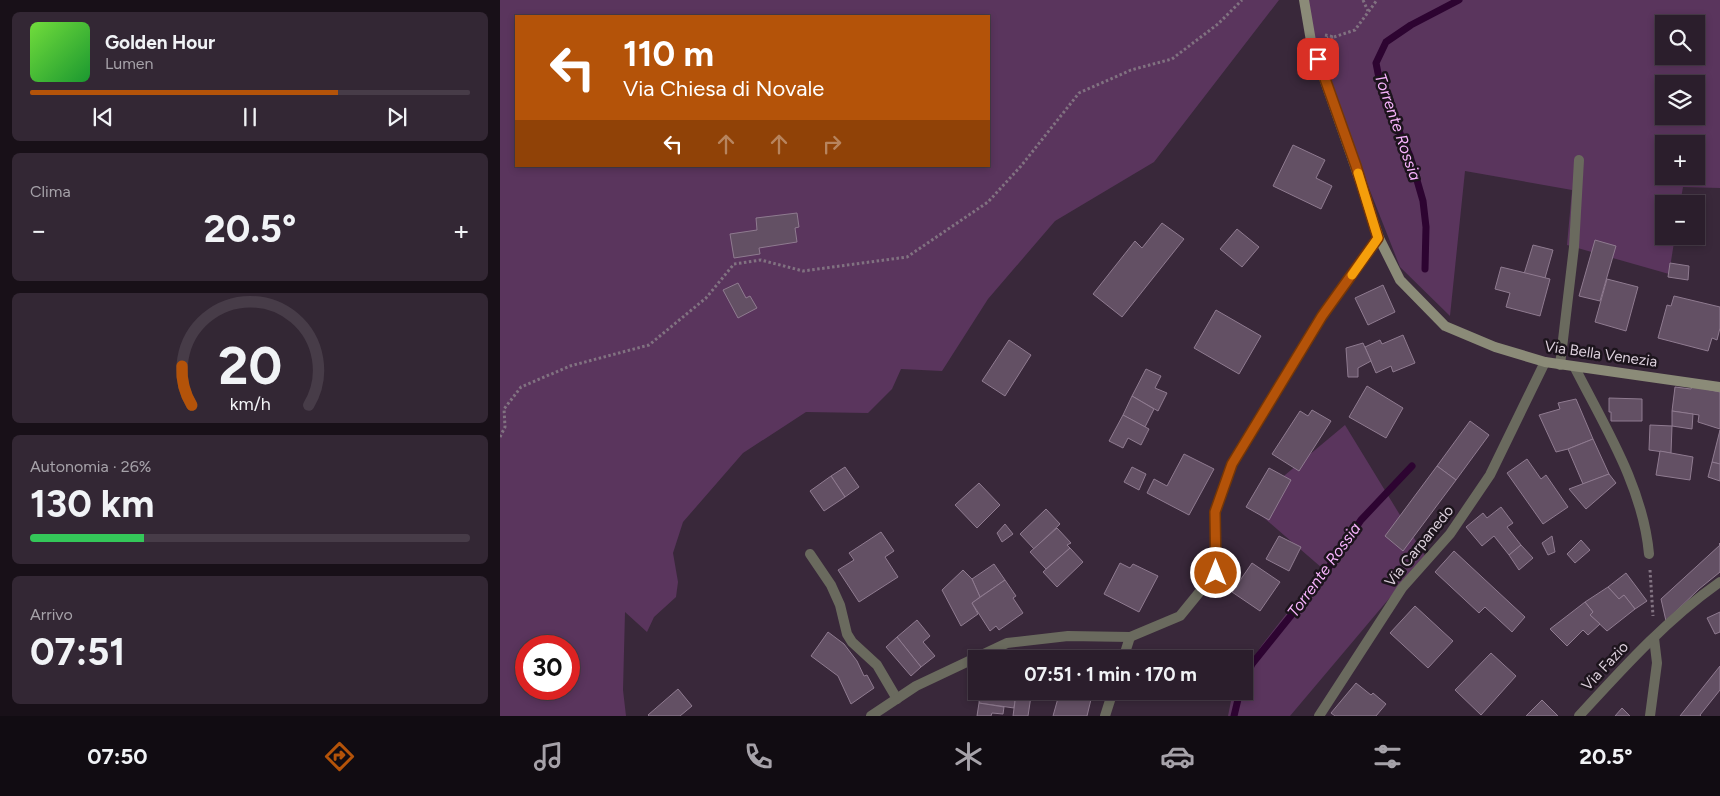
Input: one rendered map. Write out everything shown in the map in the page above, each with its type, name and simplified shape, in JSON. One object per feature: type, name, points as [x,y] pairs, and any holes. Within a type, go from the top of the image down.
[{"type":"main road","name":"Via Bella Venezia","points":[[1304,0],[1311,41],[1356,166],[1378,238],[1400,280],[1445,326],[1495,347],[1545,362],[1575,368],[1628,373],[1720,387]]},
{"type":"street","points":[[1560,365],[1574,247],[1579,160]]},
{"type":"street","points":[[871,716],[916,686],[1007,643],[1068,636],[1130,638],[1180,616],[1216,573],[1215,512],[1232,464],[1322,316],[1378,238]]},
{"type":"street","name":"Via Carpanedo","points":[[1319,716],[1402,588],[1450,534],[1490,475],[1545,362]]},
{"type":"street","points":[[1575,368],[1632,481],[1647,537],[1649,554]]},
{"type":"street","points":[[810,554],[832,585],[840,605],[847,634],[852,642],[877,665],[897,700]]},
{"type":"street","name":"Via Fazio","points":[[1579,716],[1640,650],[1699,596],[1720,582]]},
{"type":"street","points":[[1126,650],[1130,638]]},
{"type":"street","points":[[1650,716],[1657,664],[1654,638]]},
{"type":"street","points":[[1104,716],[1110,700]]},
{"type":"path","points":[[500,436],[506,427],[504,409],[521,387],[570,366],[649,346],[706,298],[734,264],[761,260],[803,271],[907,257],[988,202],[1021,166],[1079,93],[1131,70],[1172,59],[1218,24],[1242,0]]},
{"type":"path","points":[[1363,0],[1368,11]]},
{"type":"path","points":[[1334,37],[1355,30],[1377,0]]},
{"type":"path","points":[[1649,554],[1654,638]]},
{"type":"shaded area","points":[[500,0],[1279,0],[1154,162],[1055,221],[988,299],[942,371],[901,369],[892,389],[868,413],[806,412],[743,453],[683,522],[673,553],[678,582],[676,597],[654,617],[647,632],[625,612],[623,690],[626,716],[500,716]]},
{"type":"shaded area","points":[[1306,0],[1720,0],[1720,188],[1683,187],[1682,195],[1655,195],[1655,245],[1674,245],[1669,274],[1567,245],[1572,190],[1465,171],[1450,316],[1400,267],[1308,33]]},
{"type":"shaded area","points":[[1345,425],[1425,556],[1290,716],[1228,716],[1231,700],[1253,700],[1253,658],[1322,568],[1249,505]]},
{"type":"building","points":[[1293,145],[1325,160],[1316,178],[1332,186],[1321,209],[1273,186]]},
{"type":"building","points":[[797,213],[799,227],[795,228],[797,242],[759,248],[760,254],[734,258],[730,234],[757,230],[756,218]]},
{"type":"building","points":[[1162,223],[1184,239],[1122,317],[1093,294],[1135,241],[1142,248]]},
{"type":"building","points":[[1237,229],[1259,247],[1242,267],[1220,249]]},
{"type":"building","points":[[1595,240],[1616,246],[1600,301],[1579,296]]},
{"type":"building","points":[[1533,245],[1553,250],[1545,278],[1524,274]]},
{"type":"building","points":[[1670,263],[1689,266],[1688,280],[1668,277]]},
{"type":"building","points":[[1501,267],[1550,279],[1540,316],[1506,307],[1510,293],[1495,289]]},
{"type":"building","points":[[1607,279],[1638,287],[1626,331],[1595,322]]},
{"type":"building","points":[[738,283],[746,298],[750,296],[757,308],[738,318],[723,290]]},
{"type":"building","points":[[1383,285],[1395,312],[1368,325],[1355,298]]},
{"type":"building","points":[[1674,296],[1720,307],[1720,328],[1717,340],[1712,338],[1708,351],[1658,338],[1667,305],[1671,306]]},
{"type":"building","points":[[1216,310],[1261,336],[1239,374],[1194,348]]},
{"type":"building","points":[[1403,335],[1415,363],[1393,372],[1391,366],[1376,373],[1365,347],[1380,340],[1382,344]]},
{"type":"building","points":[[1009,340],[1031,355],[1005,396],[982,381]]},
{"type":"building","points":[[1363,343],[1371,361],[1358,368],[1358,377],[1348,377],[1346,348]]},
{"type":"building","points":[[1146,369],[1161,376],[1155,388],[1167,393],[1158,411],[1132,396]]},
{"type":"building","points":[[1367,386],[1403,408],[1386,438],[1349,417]]},
{"type":"building","points":[[1692,386],[1720,392],[1720,429],[1698,422],[1699,415],[1672,411],[1675,387],[1691,389]]},
{"type":"building","points":[[1132,396],[1154,409],[1145,427],[1123,415]]},
{"type":"building","points":[[1609,398],[1642,399],[1642,421],[1611,421]]},
{"type":"building","points":[[1576,399],[1593,439],[1556,452],[1539,415],[1560,409],[1558,403]]},
{"type":"building","points":[[1312,410],[1331,421],[1299,471],[1272,454],[1300,411],[1308,416]]},
{"type":"building","points":[[1672,411],[1693,414],[1692,429],[1672,426]]},
{"type":"building","points":[[1123,415],[1149,429],[1141,445],[1128,438],[1123,448],[1109,441]]},
{"type":"building","points":[[1470,421],[1489,435],[1456,480],[1437,466]]},
{"type":"building","points":[[1650,425],[1672,426],[1671,453],[1649,450]]},
{"type":"building","points":[[1720,430],[1720,464],[1712,462]]},
{"type":"building","points":[[1593,439],[1609,474],[1583,484],[1568,449]]},
{"type":"building","points":[[1660,451],[1693,457],[1690,480],[1656,475]]},
{"type":"building","points":[[1184,454],[1214,469],[1189,515],[1147,493],[1154,479],[1167,486]]},
{"type":"building","points":[[1527,459],[1541,479],[1546,475],[1568,507],[1543,524],[1507,473]]},
{"type":"building","points":[[1712,462],[1720,464],[1720,481],[1708,477]]},
{"type":"building","points":[[1437,466],[1456,480],[1403,551],[1385,536]]},
{"type":"building","points":[[845,467],[859,487],[845,497],[831,476]]},
{"type":"building","points":[[1132,467],[1146,474],[1139,490],[1124,482]]},
{"type":"building","points":[[1269,468],[1291,480],[1269,520],[1246,507]]},
{"type":"building","points":[[1609,474],[1616,483],[1586,509],[1569,489]]},
{"type":"building","points":[[831,476],[845,497],[824,511],[810,491]]},
{"type":"building","points":[[979,483],[1000,505],[977,528],[955,505]]},
{"type":"building","points":[[1501,507],[1513,523],[1507,527],[1521,545],[1509,555],[1494,536],[1482,546],[1466,527],[1483,513],[1487,518]]},
{"type":"building","points":[[1046,509],[1060,524],[1034,549],[1020,534]]},
{"type":"building","points":[[1005,524],[1013,534],[1002,542],[997,533]]},
{"type":"building","points":[[1057,528],[1071,543],[1067,545],[1070,548],[1046,569],[1030,552]]},
{"type":"building","points":[[881,532],[894,551],[885,557],[898,577],[859,602],[838,570],[854,560],[849,553]]},
{"type":"building","points":[[1279,536],[1301,547],[1289,571],[1266,559]]},
{"type":"building","points":[[1552,536],[1555,552],[1548,555],[1542,543]]},
{"type":"building","points":[[1581,540],[1590,550],[1575,563],[1567,554]]},
{"type":"building","points":[[1521,545],[1533,558],[1519,570],[1509,555]]},
{"type":"building","points":[[1720,545],[1720,572],[1699,589],[1666,621],[1661,599]]},
{"type":"building","points":[[1070,548],[1083,562],[1057,587],[1043,572]]},
{"type":"building","points":[[1454,551],[1525,617],[1512,632],[1485,607],[1479,613],[1435,572]]},
{"type":"building","points":[[1120,563],[1130,568],[1133,564],[1158,576],[1139,612],[1104,594]]},
{"type":"building","points":[[1252,563],[1280,582],[1260,611],[1232,592]]},
{"type":"building","points":[[994,564],[1005,580],[980,597],[972,579]]},
{"type":"building","points":[[963,570],[972,579],[980,597],[972,603],[978,614],[961,626],[942,590]]},
{"type":"building","points":[[1626,573],[1647,601],[1635,609],[1624,595],[1619,599],[1608,587]]},
{"type":"building","points":[[1005,580],[1016,596],[1013,598],[1023,613],[999,630],[996,626],[990,631],[972,603]]},
{"type":"building","points":[[1608,587],[1619,599],[1624,595],[1635,609],[1607,631],[1590,615],[1593,612],[1585,602]]},
{"type":"building","points":[[1585,602],[1593,612],[1590,615],[1600,624],[1588,635],[1583,630],[1567,646],[1550,629]]},
{"type":"building","points":[[1415,606],[1453,641],[1428,668],[1390,633]]},
{"type":"building","points":[[1720,612],[1720,632],[1715,634],[1707,618]]},
{"type":"building","points":[[917,620],[930,636],[923,642],[935,656],[921,667],[897,637]]},
{"type":"building","points":[[828,632],[844,644],[857,661],[864,676],[867,675],[874,688],[851,704],[838,676],[811,656]]},
{"type":"building","points":[[897,637],[921,667],[911,676],[886,647]]},
{"type":"building","points":[[1491,653],[1516,676],[1481,715],[1455,690]]},
{"type":"building","points":[[1720,666],[1720,690],[1701,716],[1680,716]]},
{"type":"building","points":[[1356,683],[1371,695],[1373,693],[1386,704],[1376,716],[1335,716],[1331,713]]},
{"type":"building","points":[[678,689],[692,706],[680,716],[648,715]]},
{"type":"building","points":[[979,700],[1015,700],[1014,708],[979,703]]},
{"type":"building","points":[[1015,700],[1030,700],[1028,716],[1013,716]]},
{"type":"building","points":[[1057,700],[1091,700],[1087,716],[1053,716]]},
{"type":"building","points":[[1542,700],[1558,716],[1526,716]]},
{"type":"building","points":[[979,703],[1004,707],[1003,714],[992,713],[991,716],[977,716]]},
{"type":"building","points":[[1622,708],[1630,716],[1615,716]]},
{"type":"waterway","name":"Torrente Rossia","points":[[1425,269],[1426,227],[1423,201],[1410,156],[1382,93],[1376,63],[1386,42],[1411,25],[1459,0]]},
{"type":"waterway","name":"Torrente Rossia","points":[[1253,663],[1322,577],[1361,520],[1412,466]]},
{"type":"waterway","name":"Torrente Rossia","points":[[1234,716],[1238,700]]},
{"type":"slow traffic","points":[[1352,275],[1378,238],[1358,173]]},
{"type":"route","points":[[1216,573],[1215,512],[1232,464],[1322,316],[1378,238],[1356,166],[1318,59]]}]
